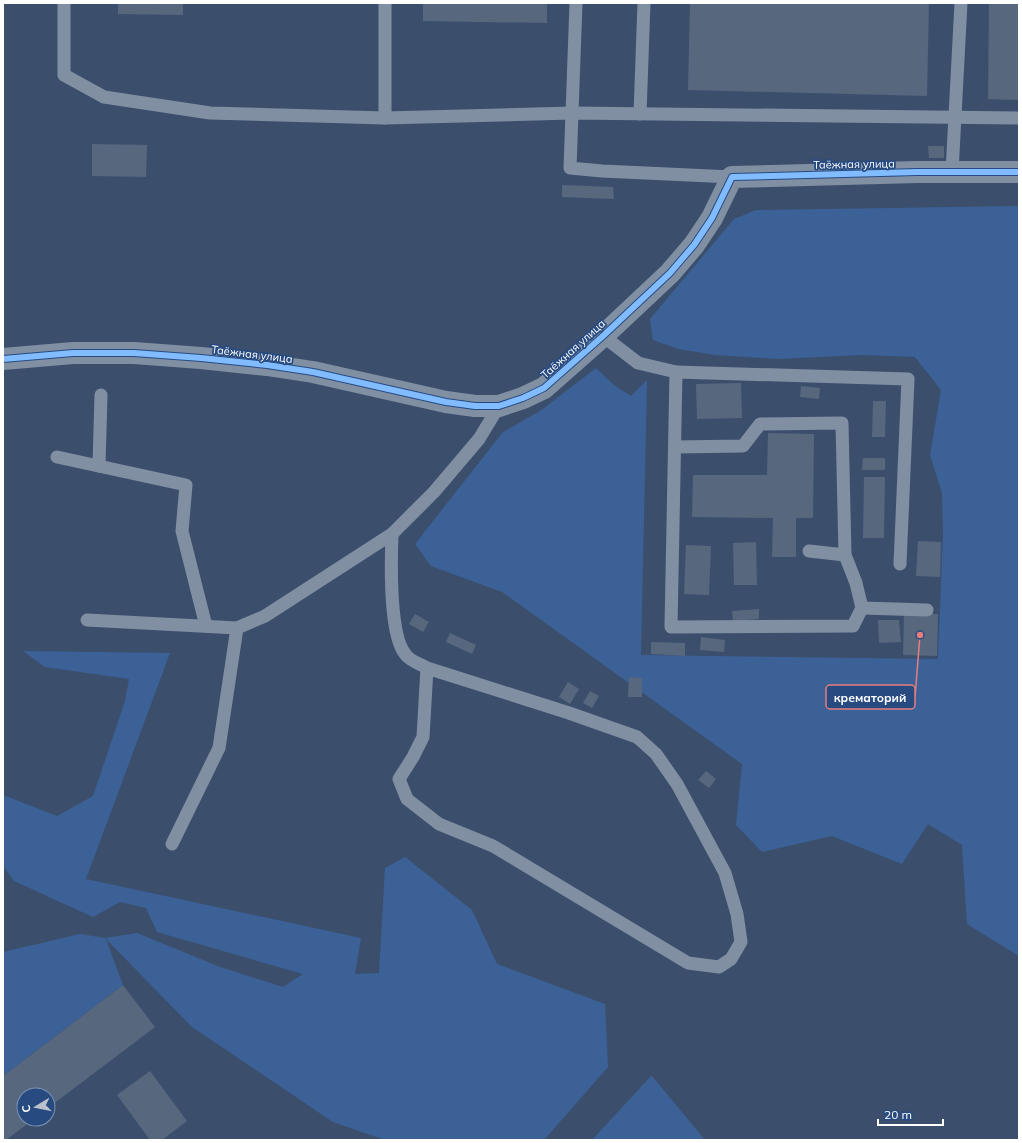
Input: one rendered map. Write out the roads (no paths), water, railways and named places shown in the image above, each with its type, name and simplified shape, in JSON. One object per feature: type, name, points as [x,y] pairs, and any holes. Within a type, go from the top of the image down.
[{"type":"street","name":"Таёжная улица","points":[[3,359],[73,353],[134,353],[201,358],[314,372],[446,402],[475,406],[499,406],[523,398],[544,388],[603,336],[670,273],[694,245],[712,218],[732,177],[1019,172]]},
{"type":"lane","points":[[64,3],[64,75],[104,97],[210,113],[385,118],[572,113],[956,116],[1019,118]]},
{"type":"lane","points":[[385,118],[386,3]]},
{"type":"lane","points":[[576,3],[570,168],[602,171],[732,177]]},
{"type":"lane","points":[[640,114],[644,3]]},
{"type":"lane","points":[[952,172],[962,3]]},
{"type":"lane","points":[[603,336],[638,363],[676,372],[908,378],[900,564]]},
{"type":"lane","points":[[675,447],[743,446],[760,424],[842,424],[845,555],[856,584],[862,608],[853,626],[671,627],[676,372]]},
{"type":"lane","points":[[100,466],[101,395]]},
{"type":"lane","points":[[87,620],[237,628],[265,616],[392,534],[434,492],[478,439],[499,406]]},
{"type":"lane","points":[[57,457],[186,485],[182,531],[206,626]]},
{"type":"lane","points":[[392,534],[390,568],[393,608],[398,638],[406,655],[427,668],[569,713],[637,737],[656,754],[677,784],[725,873],[737,914],[741,942],[731,959],[719,967],[688,963],[493,846],[439,824],[408,799],[399,779],[414,757],[423,737],[427,668]]},
{"type":"lane","points":[[810,551],[845,555]]},
{"type":"lane","points":[[862,608],[927,610]]},
{"type":"lane","points":[[172,844],[219,748],[237,628]]},
{"type":"place","name":"крематорий","points":[[920,635]]}]
